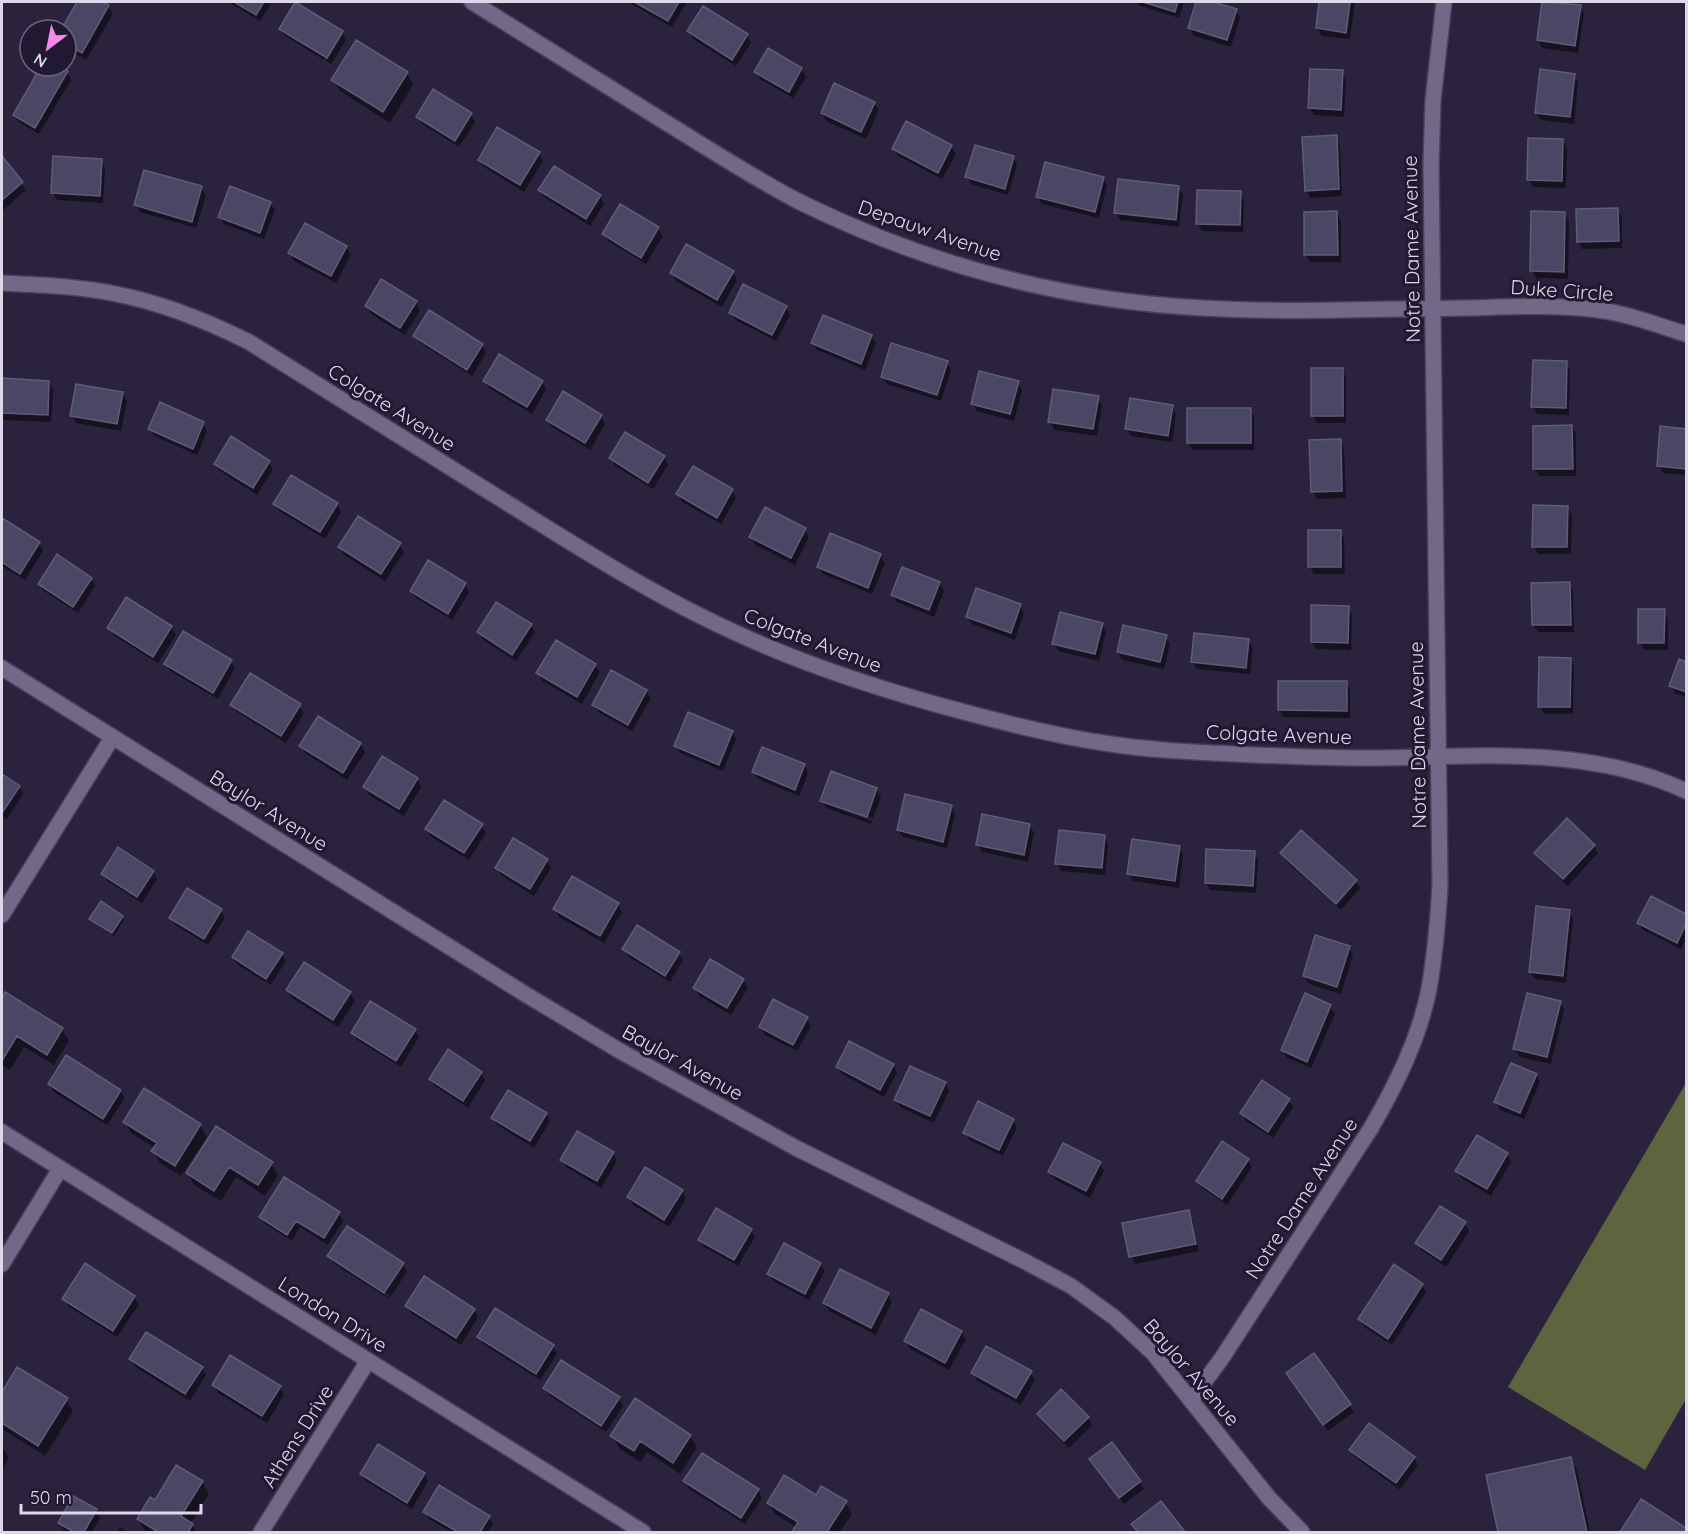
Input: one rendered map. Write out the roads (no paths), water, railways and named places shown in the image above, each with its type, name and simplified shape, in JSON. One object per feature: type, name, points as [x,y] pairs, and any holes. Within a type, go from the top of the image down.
[{"type":"street","name":"Depauw Avenue","points":[[472,2],[742,170],[803,204],[872,235],[928,256],[1007,279],[1119,301],[1204,308],[1306,310],[1433,308]]},
{"type":"street","name":"Notre Dame Avenue","points":[[1191,1400],[1222,1358],[1391,1094],[1410,1052],[1428,991],[1437,933],[1440,885],[1432,100],[1444,2]]},
{"type":"street","name":"Colgate Avenue","points":[[2,283],[66,286],[117,294],[170,309],[214,325],[249,342],[663,597],[730,631],[793,658],[902,696],[1041,732],[1156,750],[1311,757],[1514,756],[1558,759],[1635,772],[1686,791]]},
{"type":"street","name":"Duke Circle","points":[[1433,308],[1551,306],[1605,311],[1641,319],[1686,334]]},
{"type":"street","name":"Baylor Avenue","points":[[2,668],[620,1051],[796,1148],[1071,1286],[1115,1318],[1153,1353],[1269,1498],[1302,1533]]},
{"type":"street","points":[[2,915],[112,738]]},
{"type":"street","name":"London Drive","points":[[2,1132],[643,1533]]},
{"type":"street","points":[[2,1264],[60,1169]]},
{"type":"street","name":"Athens Drive","points":[[261,1533],[368,1361]]}]
